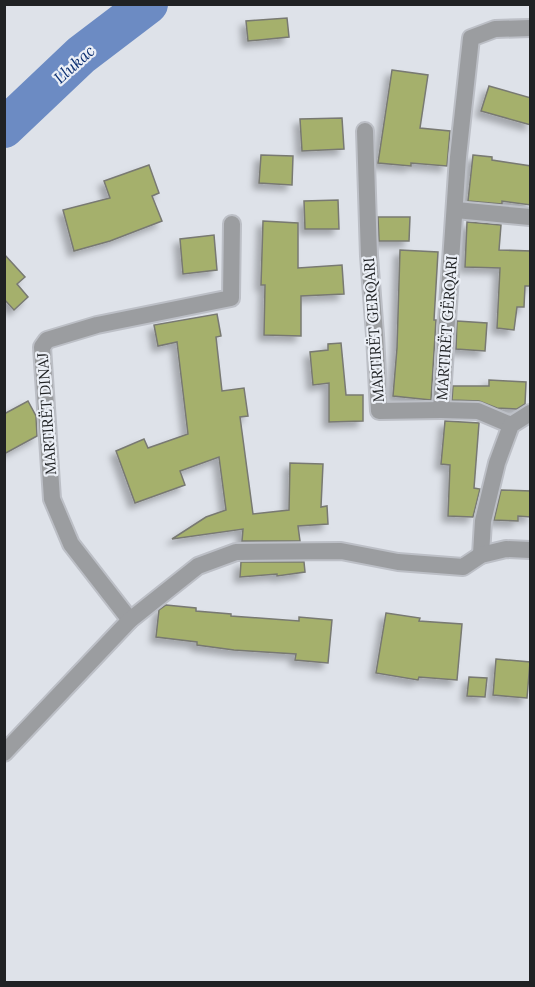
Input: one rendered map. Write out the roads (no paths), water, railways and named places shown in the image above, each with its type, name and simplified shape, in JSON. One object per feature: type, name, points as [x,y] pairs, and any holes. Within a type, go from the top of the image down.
[{"type":"street","name":"MARTIRËT GËRQARI","points":[[511,425],[478,411],[441,410],[458,157],[471,38],[495,29],[531,28]]},
{"type":"street","name":"MARTIRËT GERQARI","points":[[365,131],[367,223],[379,411],[441,410]]},
{"type":"street","points":[[456,210],[531,217]]},
{"type":"street","name":"MARTIRËT DINAJ","points":[[130,620],[70,544],[52,499],[42,347],[48,340],[97,325],[231,297],[232,224]]},
{"type":"street","points":[[481,555],[486,509],[497,463],[511,425],[531,413]]},
{"type":"street","points":[[4,753],[130,620],[198,566],[236,552],[341,552],[398,562],[463,567],[481,555],[506,549],[531,550]]},
{"type":"waterway","name":"Llukac","points":[[4,128],[81,55],[148,4]]}]
